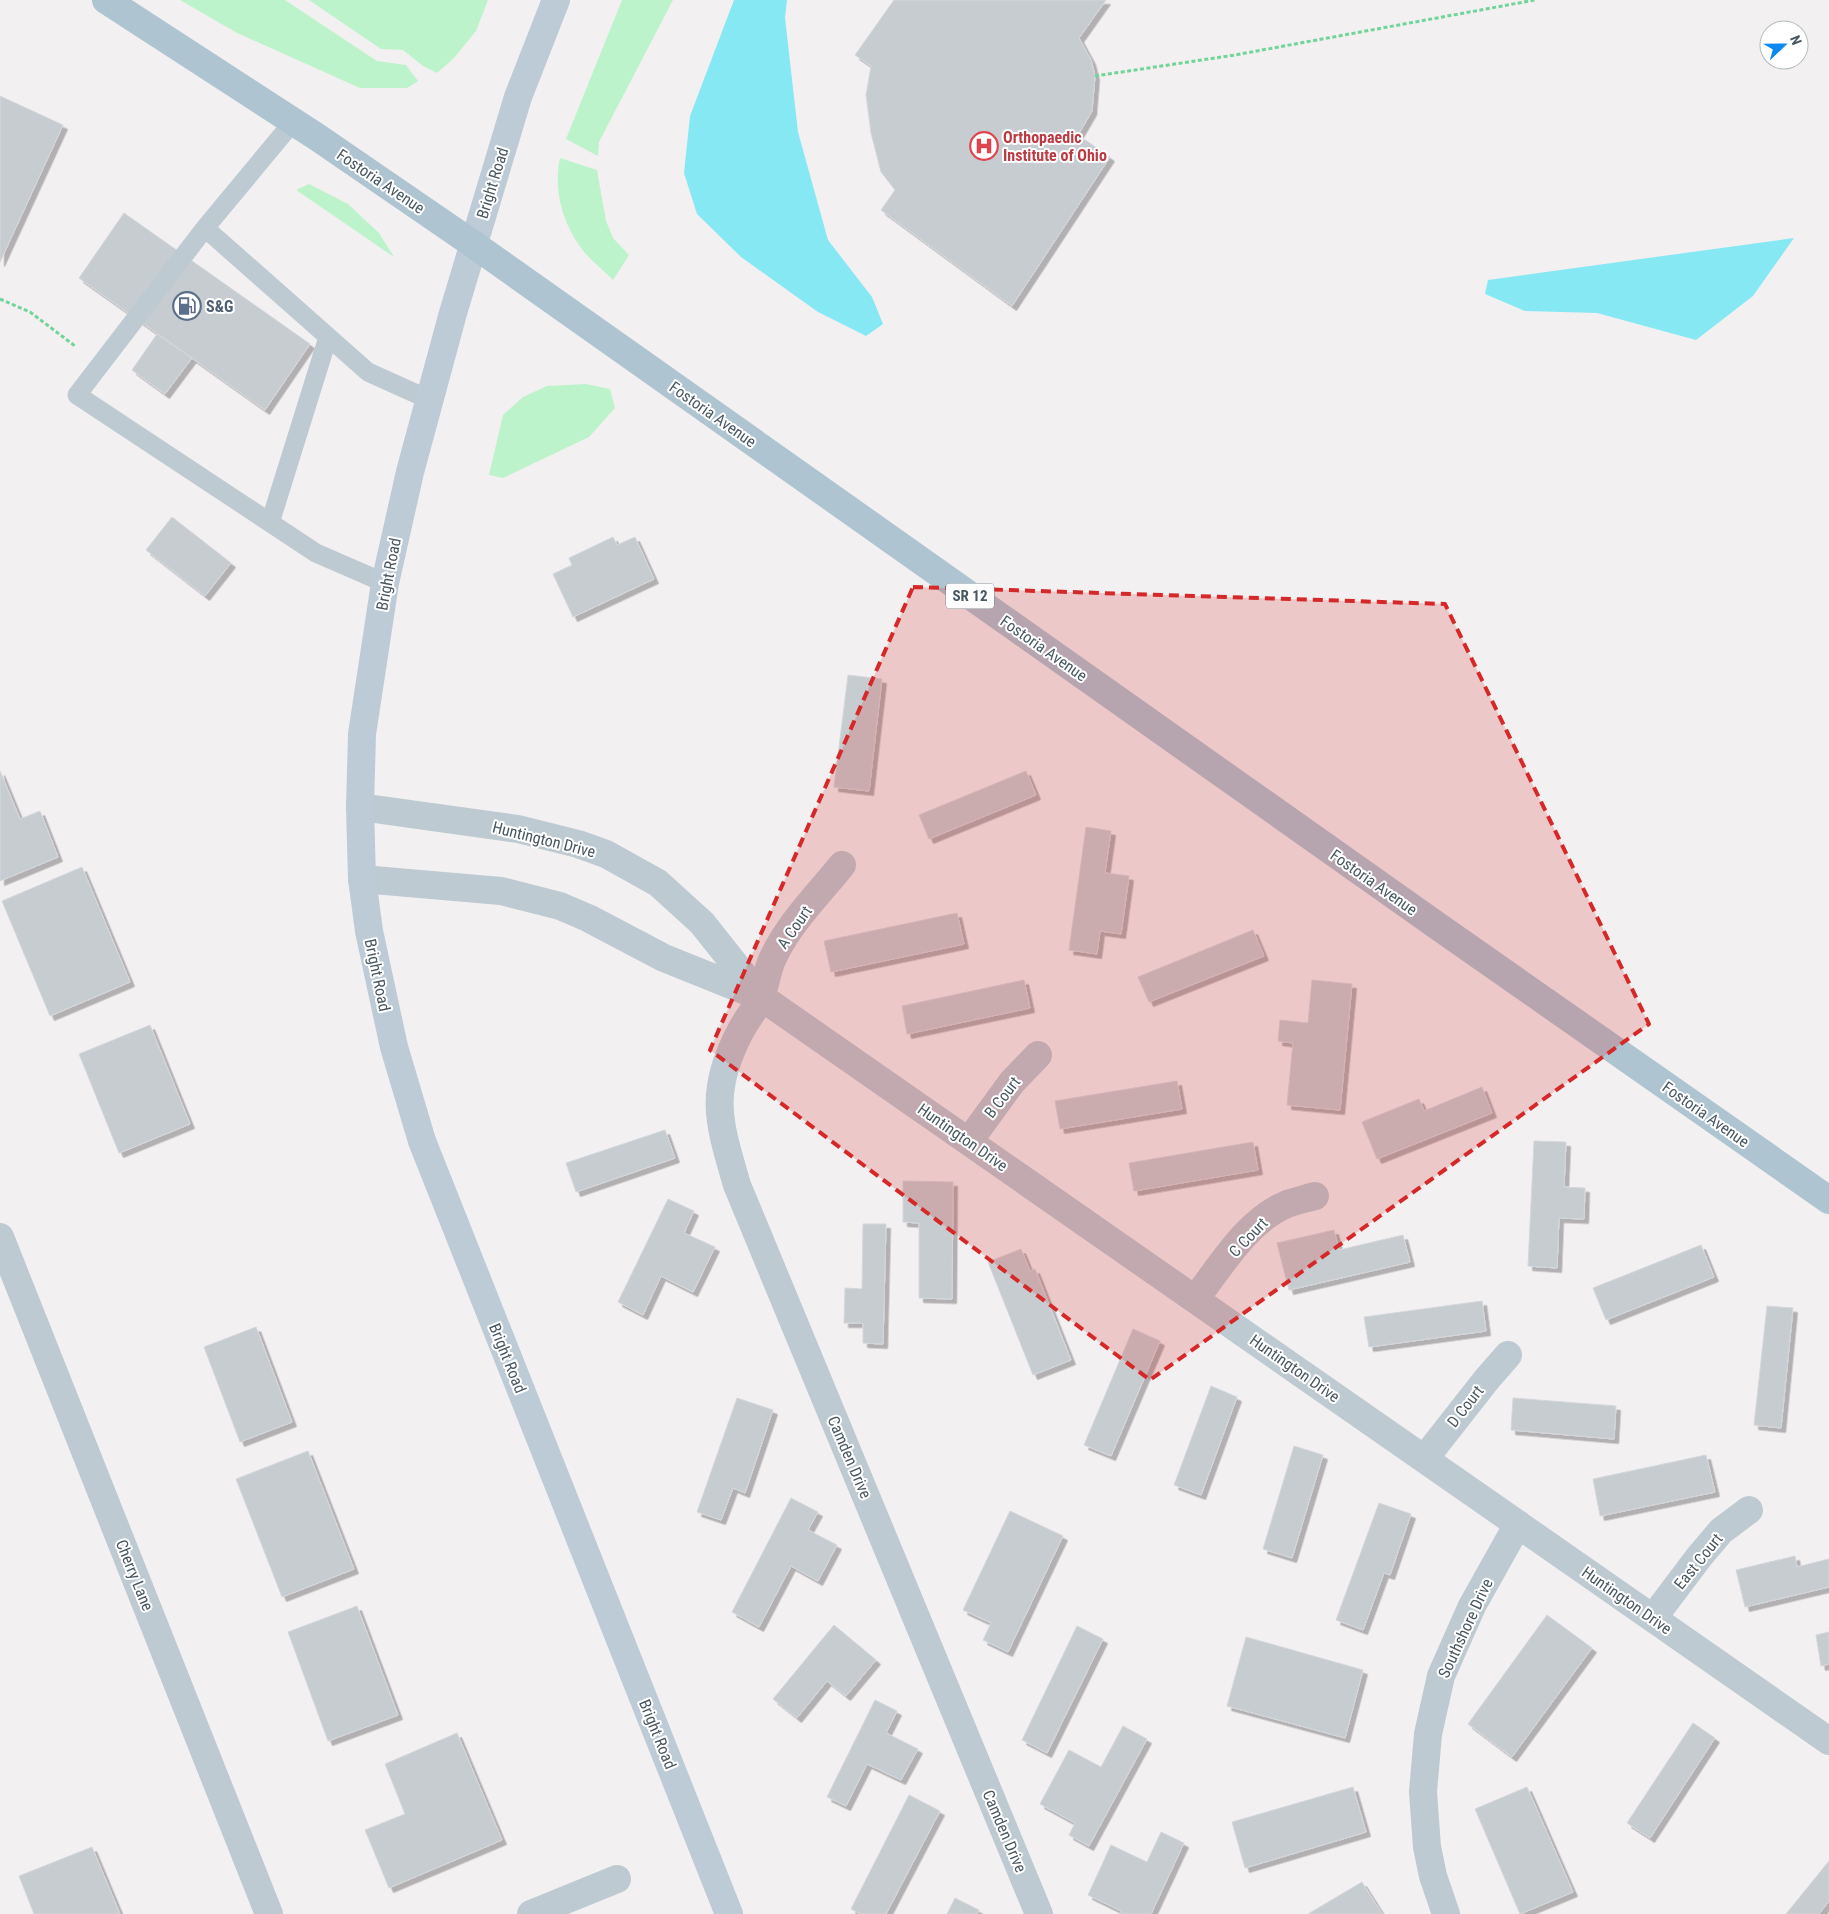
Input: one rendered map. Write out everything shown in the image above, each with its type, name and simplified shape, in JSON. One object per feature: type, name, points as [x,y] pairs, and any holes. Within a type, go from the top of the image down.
[{"type":"main road","name":"Fostoria Avenue","points":[[106,0],[293,122],[473,244],[1439,927],[1829,1200]]},
{"type":"main road","name":"Bright Road","points":[[556,0],[518,97],[473,244],[410,472],[385,583],[362,734],[360,807],[362,879],[369,931],[394,1047],[422,1141],[729,1914]]},
{"type":"street","name":"Huntington Drive","points":[[360,807],[518,829],[578,844],[606,854],[658,883],[702,922],[761,997]]},
{"type":"street","name":"A Court","points":[[761,997],[772,960],[789,930],[842,865]]},
{"type":"street","name":"Huntington Drive","points":[[362,879],[501,890],[560,906],[588,918],[664,958],[761,997],[1196,1298],[1829,1741]]},
{"type":"street","name":"Camden Drive","points":[[761,997],[740,1032],[723,1068],[719,1098],[721,1128],[736,1185],[1040,1914]]},
{"type":"street","name":"B Court","points":[[969,1141],[1012,1082],[1038,1055]]},
{"type":"street","name":"C Court","points":[[1196,1298],[1239,1242],[1260,1221],[1285,1205],[1315,1196]]},
{"type":"street","name":"Cherry Lane","points":[[0,1237],[269,1914]]},
{"type":"street","name":"D Court","points":[[1424,1458],[1487,1379],[1508,1356]]},
{"type":"street","name":"East Court","points":[[1653,1618],[1721,1531],[1749,1510]]},
{"type":"street","name":"Southshore Drive","points":[[1446,1914],[1433,1876],[1427,1848],[1423,1792],[1428,1734],[1441,1676],[1472,1606],[1518,1524]]},
{"type":"street","points":[[531,1914],[617,1879]]},
{"type":"lane","points":[[293,122],[205,228],[77,395],[316,553],[385,583]]},
{"type":"lane","points":[[205,228],[368,372],[430,400]]},
{"type":"lane","points":[[270,523],[328,337]]},
{"type":"path","points":[[1096,76],[1235,55],[1534,0]]},
{"type":"path","points":[[0,299],[30,312],[100,365]]},
{"type":"highlighted area","points":[[913,587],[1445,604],[1649,1024],[1150,1380],[710,1050]]},
{"type":"green space","points":[[180,0],[285,0],[377,61],[406,65],[418,81],[407,88],[360,88],[237,33]]},
{"type":"green space","points":[[309,0],[488,0],[476,31],[454,58],[437,73],[423,66],[403,50],[381,49]]},
{"type":"green space","points":[[622,0],[673,0],[599,142],[598,156],[566,139]]},
{"type":"green space","points":[[560,158],[597,170],[606,221],[613,238],[629,255],[613,280],[577,243],[566,220],[559,195],[558,170]]},
{"type":"green space","points":[[309,184],[348,204],[379,233],[394,257],[296,190]]},
{"type":"green space","points":[[586,384],[610,389],[615,408],[589,437],[503,478],[489,475],[503,415],[523,397],[547,386]]},
{"type":"water","points":[[734,0],[787,0],[785,18],[798,132],[828,240],[872,297],[883,324],[866,336],[818,312],[741,257],[697,214],[684,173],[690,116]]},
{"type":"water","points":[[1794,238],[1753,296],[1696,340],[1597,313],[1525,311],[1485,294],[1488,280]]},
{"type":"building","name":"Orthopaedic Institute of Ohio","points":[[894,0],[1106,0],[1079,38],[1091,60],[1095,76],[1092,111],[1078,135],[1110,157],[1012,306],[881,210],[895,190],[881,172],[871,133],[866,95],[871,66],[855,55]]},
{"type":"building","points":[[0,96],[63,125],[0,262]]},
{"type":"building","name":"S&G","points":[[124,213],[310,344],[265,410],[79,278]]},
{"type":"building","points":[[157,334],[192,358],[165,394],[132,370]]},
{"type":"building","points":[[172,517],[231,563],[205,596],[146,550]]},
{"type":"building","points":[[613,537],[617,545],[635,537],[654,579],[573,617],[553,574],[572,565],[569,558]]},
{"type":"building","points":[[848,675],[882,679],[869,791],[834,787]]},
{"type":"building","points":[[0,771],[20,819],[40,811],[58,857],[0,881]]},
{"type":"building","points":[[1026,771],[1036,795],[929,839],[919,815]]},
{"type":"building","points":[[1086,827],[1111,831],[1105,873],[1129,876],[1121,934],[1100,931],[1097,954],[1069,950]]},
{"type":"building","points":[[82,867],[130,982],[50,1016],[2,901]]},
{"type":"building","points":[[957,913],[964,944],[831,972],[824,941]]},
{"type":"building","points":[[1253,930],[1264,956],[1149,1002],[1138,977]]},
{"type":"building","points":[[1024,980],[1030,1008],[907,1034],[902,1006]]},
{"type":"building","points":[[1312,980],[1352,984],[1340,1110],[1287,1105],[1293,1043],[1278,1041],[1280,1020],[1308,1023]]},
{"type":"building","points":[[150,1025],[190,1124],[119,1153],[79,1054]]},
{"type":"building","points":[[1177,1081],[1182,1109],[1060,1129],[1055,1101]]},
{"type":"building","points":[[1482,1087],[1492,1113],[1377,1159],[1362,1122],[1419,1099],[1424,1111]]},
{"type":"building","points":[[665,1130],[675,1158],[576,1192],[566,1163]]},
{"type":"building","points":[[1534,1141],[1566,1142],[1564,1187],[1585,1188],[1584,1219],[1559,1218],[1557,1268],[1528,1266]]},
{"type":"building","points":[[1253,1142],[1258,1170],[1134,1191],[1129,1163]]},
{"type":"building","points":[[903,1181],[953,1182],[952,1299],[919,1298],[919,1223],[903,1222]]},
{"type":"building","points":[[668,1199],[694,1211],[684,1233],[715,1247],[693,1292],[661,1276],[643,1315],[618,1302]]},
{"type":"building","points":[[863,1224],[886,1224],[883,1344],[863,1343],[863,1323],[844,1323],[845,1288],[862,1289]]},
{"type":"building","points":[[1334,1230],[1339,1250],[1403,1235],[1410,1262],[1289,1290],[1277,1243]]},
{"type":"building","points":[[1701,1245],[1714,1277],[1606,1320],[1593,1288]]},
{"type":"building","points":[[1021,1249],[1030,1271],[1035,1269],[1071,1360],[1033,1375],[988,1262]]},
{"type":"building","points":[[1482,1301],[1486,1331],[1369,1347],[1364,1317]]},
{"type":"building","points":[[1767,1306],[1793,1308],[1781,1428],[1754,1425]]},
{"type":"building","points":[[256,1327],[292,1422],[240,1442],[204,1347]]},
{"type":"building","points":[[1133,1329],[1160,1341],[1111,1456],[1084,1445]]},
{"type":"building","points":[[1211,1386],[1237,1397],[1201,1495],[1174,1485]]},
{"type":"building","points":[[737,1398],[773,1410],[745,1493],[733,1488],[721,1520],[697,1512]]},
{"type":"building","points":[[1513,1398],[1616,1406],[1614,1439],[1511,1430]]},
{"type":"building","points":[[1294,1446],[1323,1455],[1292,1558],[1263,1549]]},
{"type":"building","points":[[308,1451],[354,1569],[282,1597],[236,1479]]},
{"type":"building","points":[[1706,1455],[1715,1492],[1600,1516],[1593,1479]]},
{"type":"building","points":[[791,1498],[818,1512],[808,1530],[837,1545],[818,1581],[791,1566],[759,1627],[732,1612]]},
{"type":"building","points":[[1379,1503],[1411,1514],[1390,1575],[1384,1573],[1363,1630],[1336,1620]]},
{"type":"building","points":[[1010,1511],[1063,1536],[1008,1652],[983,1640],[991,1623],[963,1610]]},
{"type":"building","points":[[1795,1556],[1797,1567],[1829,1559],[1829,1587],[1745,1607],[1736,1570]]},
{"type":"building","points":[[357,1606],[398,1715],[328,1741],[288,1632]]},
{"type":"building","points":[[1547,1615],[1592,1648],[1512,1757],[1468,1724]]},
{"type":"building","points":[[834,1625],[876,1660],[846,1696],[827,1681],[797,1718],[773,1699]]},
{"type":"building","points":[[1077,1626],[1103,1639],[1047,1753],[1022,1740]]},
{"type":"building","points":[[1829,1632],[1829,1664],[1821,1666],[1816,1635]]},
{"type":"building","points":[[1246,1637],[1363,1670],[1345,1738],[1227,1706]]},
{"type":"building","points":[[875,1700],[897,1711],[886,1733],[918,1749],[901,1780],[867,1764],[846,1806],[827,1797]]},
{"type":"building","points":[[1693,1723],[1715,1738],[1650,1838],[1627,1823]]},
{"type":"building","points":[[1123,1726],[1147,1739],[1089,1846],[1069,1835],[1075,1823],[1040,1804],[1069,1750],[1101,1767]]},
{"type":"building","points":[[457,1733],[502,1840],[389,1888],[365,1830],[405,1814],[385,1764]]},
{"type":"building","points":[[1353,1787],[1366,1832],[1245,1868],[1232,1822]]},
{"type":"building","points":[[1527,1787],[1573,1892],[1520,1914],[1475,1809]]},
{"type":"building","points":[[909,1795],[940,1811],[886,1914],[861,1914],[851,1909]]},
{"type":"building","points":[[1161,1832],[1184,1843],[1151,1914],[1120,1914],[1121,1911],[1088,1895],[1111,1845],[1147,1862]]},
{"type":"building","points":[[92,1847],[120,1914],[34,1914],[19,1876]]},
{"type":"building","points":[[1829,1861],[1829,1901],[1819,1914],[1786,1914]]},
{"type":"building","points":[[1362,1882],[1382,1914],[1308,1914]]},
{"type":"building","points":[[955,1898],[979,1910],[977,1914],[947,1914]]},
{"type":"place","name":"Orthopaedic Institute of Ohio","points":[[984,146]]},
{"type":"place","name":"S&G","points":[[187,306]]}]
